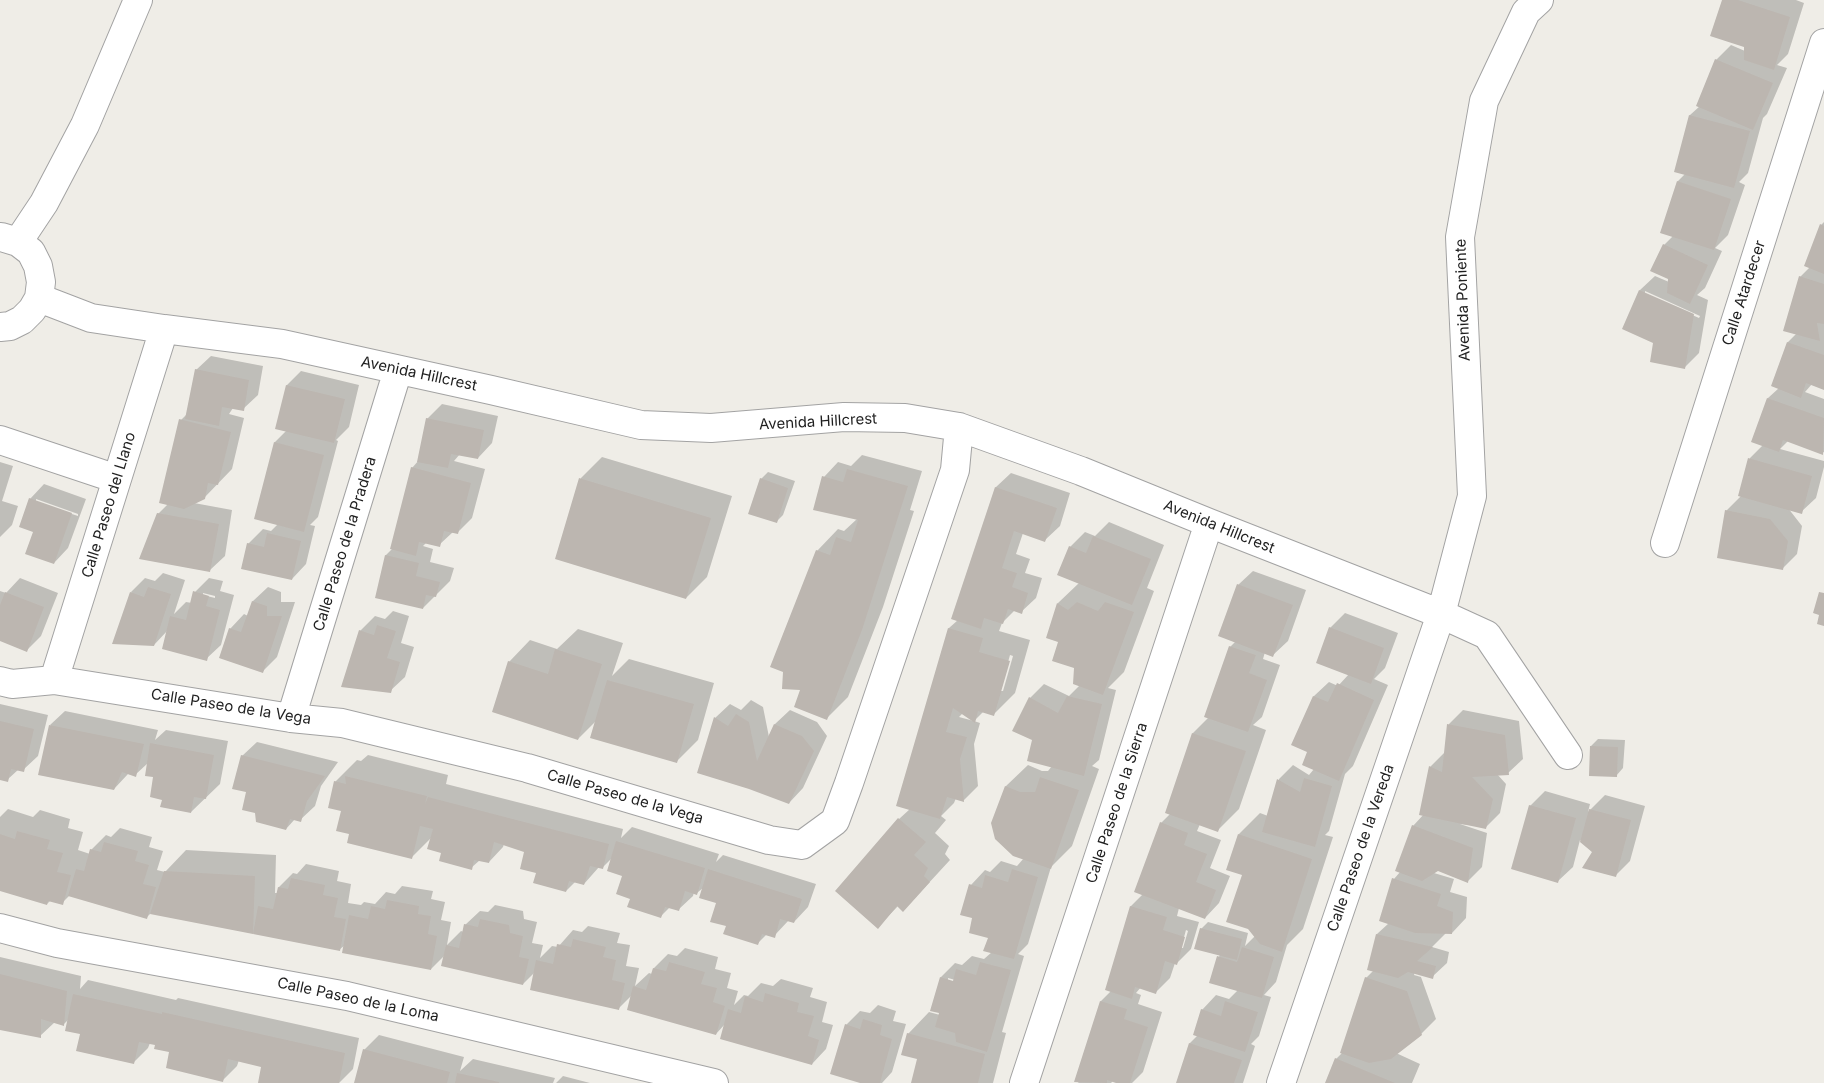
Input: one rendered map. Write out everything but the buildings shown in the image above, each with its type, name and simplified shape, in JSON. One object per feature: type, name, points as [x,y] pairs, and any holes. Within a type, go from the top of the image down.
[{"type":"street","points":[[0,327],[10,326],[22,320],[32,310],[39,298],[42,282],[38,266],[30,252],[9,240],[44,203],[86,125],[138,0]]},
{"type":"street","name":"Avenida Poniente","points":[[1441,614],[1472,496],[1460,237],[1484,101],[1526,12],[1539,0]]},
{"type":"street","name":"Calle Atardecer","points":[[1665,543],[1824,43]]},
{"type":"street","name":"Avenida Hillcrest","points":[[39,298],[91,318],[282,344],[641,425],[711,428],[844,417],[905,418],[959,427],[1081,471],[1441,614],[1487,635],[1568,755]]},
{"type":"street","name":"Calle Paseo del Llano","points":[[54,680],[164,329]]},
{"type":"street","name":"Calle Paseo de la Pradera","points":[[292,718],[398,370]]},
{"type":"street","name":"Calle Paseo de la Vega","points":[[0,681],[12,684],[54,680],[292,718],[342,724],[527,768],[769,840],[802,845],[835,821],[955,470],[959,427]]},
{"type":"street","points":[[0,440],[117,479]]},
{"type":"street","name":"Calle Paseo de la Sierra","points":[[1024,1083],[1209,523]]},
{"type":"street","name":"Calle Paseo de la Vereda","points":[[1281,1083],[1441,614]]},
{"type":"street","name":"Calle Paseo de la Loma","points":[[0,928],[57,943],[348,996],[714,1083]]}]
